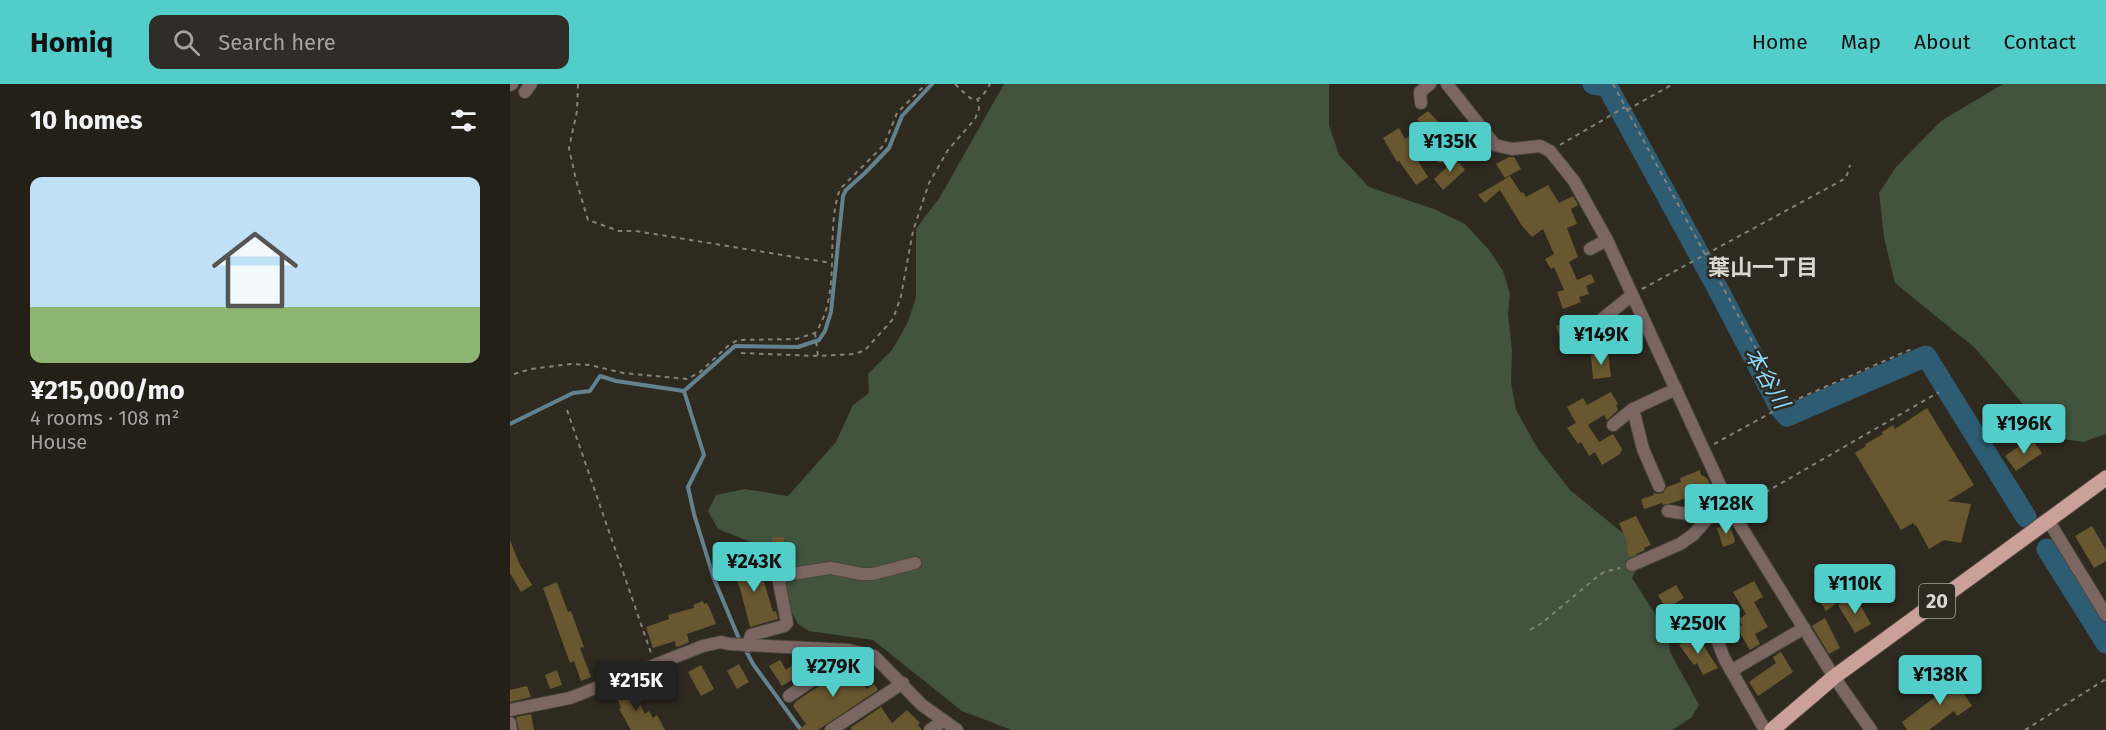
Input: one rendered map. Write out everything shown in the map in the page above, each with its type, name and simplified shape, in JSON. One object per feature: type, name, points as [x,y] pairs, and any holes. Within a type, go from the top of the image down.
[{"type":"main road","name":"20","points":[[1772,730],[1834,677],[2106,477]]},
{"type":"street","points":[[1421,103],[1420,92],[1430,84]]},
{"type":"street","points":[[1447,84],[1495,145],[1512,149],[1540,146],[1550,151],[1574,181],[1607,240],[1731,509],[1834,677],[1871,730]]},
{"type":"street","points":[[1441,156],[1479,125]]},
{"type":"street","points":[[1590,249],[1607,240]]},
{"type":"street","points":[[1596,324],[1632,295]]},
{"type":"street","points":[[1612,424],[1634,409],[1676,388]]},
{"type":"street","points":[[1634,409],[1643,449],[1659,486]]},
{"type":"street","points":[[1668,511],[1709,517],[1731,509]]},
{"type":"street","points":[[1632,564],[1680,544],[1694,535],[1709,517]]},
{"type":"street","points":[[2048,520],[2106,615]]},
{"type":"street","points":[[748,646],[751,634],[784,626],[787,623],[779,582],[784,575],[831,568],[873,574],[915,563]]},
{"type":"street","points":[[1707,628],[1715,634],[1731,671],[1765,730]]},
{"type":"street","points":[[1731,671],[1804,628]]},
{"type":"street","points":[[510,710],[570,698],[703,646],[721,642],[748,646],[848,650],[874,656],[922,705],[957,730]]},
{"type":"street","points":[[789,696],[836,664],[848,650]]},
{"type":"street","points":[[831,730],[903,684]]},
{"type":"street","points":[[930,730],[943,721]]},
{"type":"street","points":[[510,723],[511,730]]},
{"type":"path","points":[[578,84],[577,111],[569,148],[588,220],[619,231],[636,231],[831,262]]},
{"type":"path","points":[[818,356],[815,333],[827,303],[837,197],[840,189],[884,145],[897,113],[926,84]]},
{"type":"path","points":[[955,84],[971,98],[978,100]]},
{"type":"path","points":[[978,100],[990,84]]},
{"type":"path","points":[[1613,84],[1785,405]]},
{"type":"path","points":[[1550,151],[1617,111],[1673,84]]},
{"type":"path","points":[[741,353],[843,356],[862,352],[893,319],[901,296],[913,231],[929,183],[948,150],[975,119],[979,109],[978,100]]},
{"type":"path","points":[[1632,295],[1846,178],[1850,165]]},
{"type":"path","points":[[514,374],[571,364],[590,365],[623,373],[687,378],[700,372],[729,345],[738,340],[796,339],[815,333]]},
{"type":"path","points":[[1704,450],[1785,405],[1914,348]]},
{"type":"path","points":[[1731,509],[1939,392]]},
{"type":"path","points":[[567,410],[655,665]]},
{"type":"path","points":[[1530,630],[1542,623],[1604,572],[1632,564]]},
{"type":"path","points":[[2025,730],[2106,679]]},
{"type":"green space","points":[[1004,84],[1329,84],[1329,125],[1339,155],[1369,187],[1434,209],[1465,224],[1489,250],[1503,271],[1510,293],[1508,314],[1512,350],[1511,383],[1516,410],[1538,449],[1570,490],[1624,534],[1633,545],[1638,559],[1637,569],[1632,578],[1668,634],[1670,652],[1699,705],[1691,718],[1672,730],[1012,730],[962,711],[873,640],[809,631],[798,624],[761,546],[718,529],[708,511],[716,495],[745,489],[788,496],[836,442],[853,405],[869,393],[868,374],[892,350],[907,324],[916,298],[916,229],[940,197]]},
{"type":"green space","points":[[2003,84],[2106,84],[2106,434],[2083,442],[2051,437],[1975,348],[1895,283],[1884,237],[1879,193],[1896,167],[1941,121]]},
{"type":"building","points":[[1428,111],[1441,125],[1410,148],[1428,177],[1416,185],[1399,161],[1397,162],[1383,138],[1399,128],[1405,139],[1423,127],[1417,119]]},
{"type":"building","points":[[1453,156],[1465,170],[1443,190],[1434,179],[1447,167],[1445,163]]},
{"type":"building","points":[[1509,157],[1514,157],[1521,169],[1505,178],[1496,164]]},
{"type":"building","points":[[1510,176],[1526,197],[1548,185],[1559,203],[1573,196],[1578,205],[1571,209],[1577,224],[1567,228],[1578,257],[1569,262],[1577,280],[1591,274],[1595,282],[1586,286],[1589,294],[1579,297],[1581,302],[1563,309],[1557,292],[1564,290],[1554,267],[1551,269],[1545,259],[1554,254],[1543,229],[1532,237],[1522,226],[1500,190],[1485,203],[1478,195]]},
{"type":"building","points":[[1568,323],[1568,326],[1576,324],[1582,349],[1565,353],[1556,326]]},
{"type":"building","points":[[1608,353],[1611,377],[1593,379],[1591,355]]},
{"type":"building","points":[[1611,392],[1618,404],[1616,405],[1618,410],[1607,420],[1604,415],[1588,425],[1599,442],[1613,434],[1622,449],[1620,454],[1602,465],[1595,452],[1589,456],[1581,442],[1578,444],[1567,428],[1576,423],[1567,407],[1583,398],[1587,405]]},
{"type":"building","points":[[1927,408],[1974,485],[1948,501],[1971,504],[1961,543],[1944,540],[1929,549],[1916,525],[1913,523],[1901,530],[1855,453],[1893,425],[1895,429]]},
{"type":"building","points":[[2031,438],[2042,453],[2016,471],[2005,456]]},
{"type":"building","points":[[1700,470],[1701,475],[1707,478],[1719,503],[1704,508],[1701,501],[1693,505],[1689,497],[1644,509],[1641,499],[1654,495],[1653,492],[1663,493],[1667,487],[1681,482],[1680,478]]},
{"type":"building","points":[[1636,516],[1651,545],[1630,557],[1619,523]]},
{"type":"building","points":[[1729,524],[1735,540],[1734,543],[1723,547],[1717,528]]},
{"type":"building","points":[[2092,526],[2106,550],[2106,561],[2094,568],[2075,536]]},
{"type":"building","points":[[774,537],[784,537],[784,551],[771,553]]},
{"type":"building","points":[[510,540],[519,563],[532,585],[521,592],[510,573]]},
{"type":"building","points":[[754,558],[758,562],[773,612],[776,611],[778,619],[750,627],[740,588],[731,567]]},
{"type":"building","points":[[1754,581],[1763,597],[1754,602],[1768,627],[1755,634],[1760,644],[1750,650],[1737,628],[1742,625],[1739,619],[1746,614],[1733,592]]},
{"type":"building","points":[[557,582],[568,612],[571,611],[584,647],[580,648],[591,677],[581,681],[574,661],[570,663],[543,588]]},
{"type":"building","points":[[1676,585],[1684,598],[1666,609],[1658,595]]},
{"type":"building","points":[[1829,592],[1836,604],[1826,611],[1818,598]]},
{"type":"building","points":[[1849,599],[1852,604],[1858,601],[1871,624],[1855,633],[1838,605]]},
{"type":"building","points":[[703,601],[704,604],[707,603],[716,624],[687,634],[689,642],[680,646],[676,647],[675,641],[653,648],[646,627],[669,619],[668,615],[694,608],[693,605]]},
{"type":"building","points":[[1825,618],[1840,648],[1829,654],[1812,626]]},
{"type":"building","points":[[1693,634],[1698,641],[1700,640],[1718,668],[1703,675],[1697,663],[1694,665],[1679,645]]},
{"type":"building","points":[[1781,652],[1793,672],[1758,696],[1749,682],[1776,663],[1773,657]]},
{"type":"building","points":[[804,657],[807,662],[812,658],[818,666],[782,686],[769,666],[780,660],[786,670]]},
{"type":"building","points":[[855,662],[862,670],[857,674],[867,689],[874,684],[878,690],[818,730],[798,730],[806,724],[793,706],[795,702],[841,671],[847,664],[849,667]]},
{"type":"building","points":[[739,664],[749,682],[737,689],[727,671]]},
{"type":"building","points":[[701,665],[714,689],[701,696],[688,672]]},
{"type":"building","points":[[557,670],[562,685],[550,689],[545,675]]},
{"type":"building","points":[[1956,671],[1963,682],[1958,685],[1972,706],[1957,716],[1954,711],[1929,730],[1907,730],[1902,722],[1942,692],[1939,687],[1947,682],[1944,678]]},
{"type":"building","points":[[629,684],[636,701],[638,700],[645,714],[649,711],[653,718],[657,715],[665,730],[631,730],[619,709],[621,708],[614,690]]},
{"type":"building","points":[[527,686],[531,697],[510,702],[510,690]]},
{"type":"building","points":[[881,707],[892,723],[907,710],[920,723],[918,725],[922,730],[852,730],[850,728]]},
{"type":"building","points":[[531,714],[534,730],[519,730],[516,717]]},
{"type":"waterway","points":[[510,424],[573,393],[590,391],[600,376],[616,381],[684,391],[735,346],[798,347],[819,340],[825,331],[831,312],[843,196],[846,190],[889,148],[902,116],[932,84]]},
{"type":"waterway","name":"本谷川","points":[[1593,84],[1607,86],[1780,408],[1787,416],[1926,356],[2026,517]]},
{"type":"waterway","points":[[684,391],[704,455],[688,487],[694,514],[714,579],[740,641]]},
{"type":"waterway","name":"本谷川","points":[[2047,549],[2106,643]]},
{"type":"waterway","points":[[744,647],[753,664],[801,730]]},
{"type":"district","name":"葉山一丁目","points":[[1763,267]]}]
